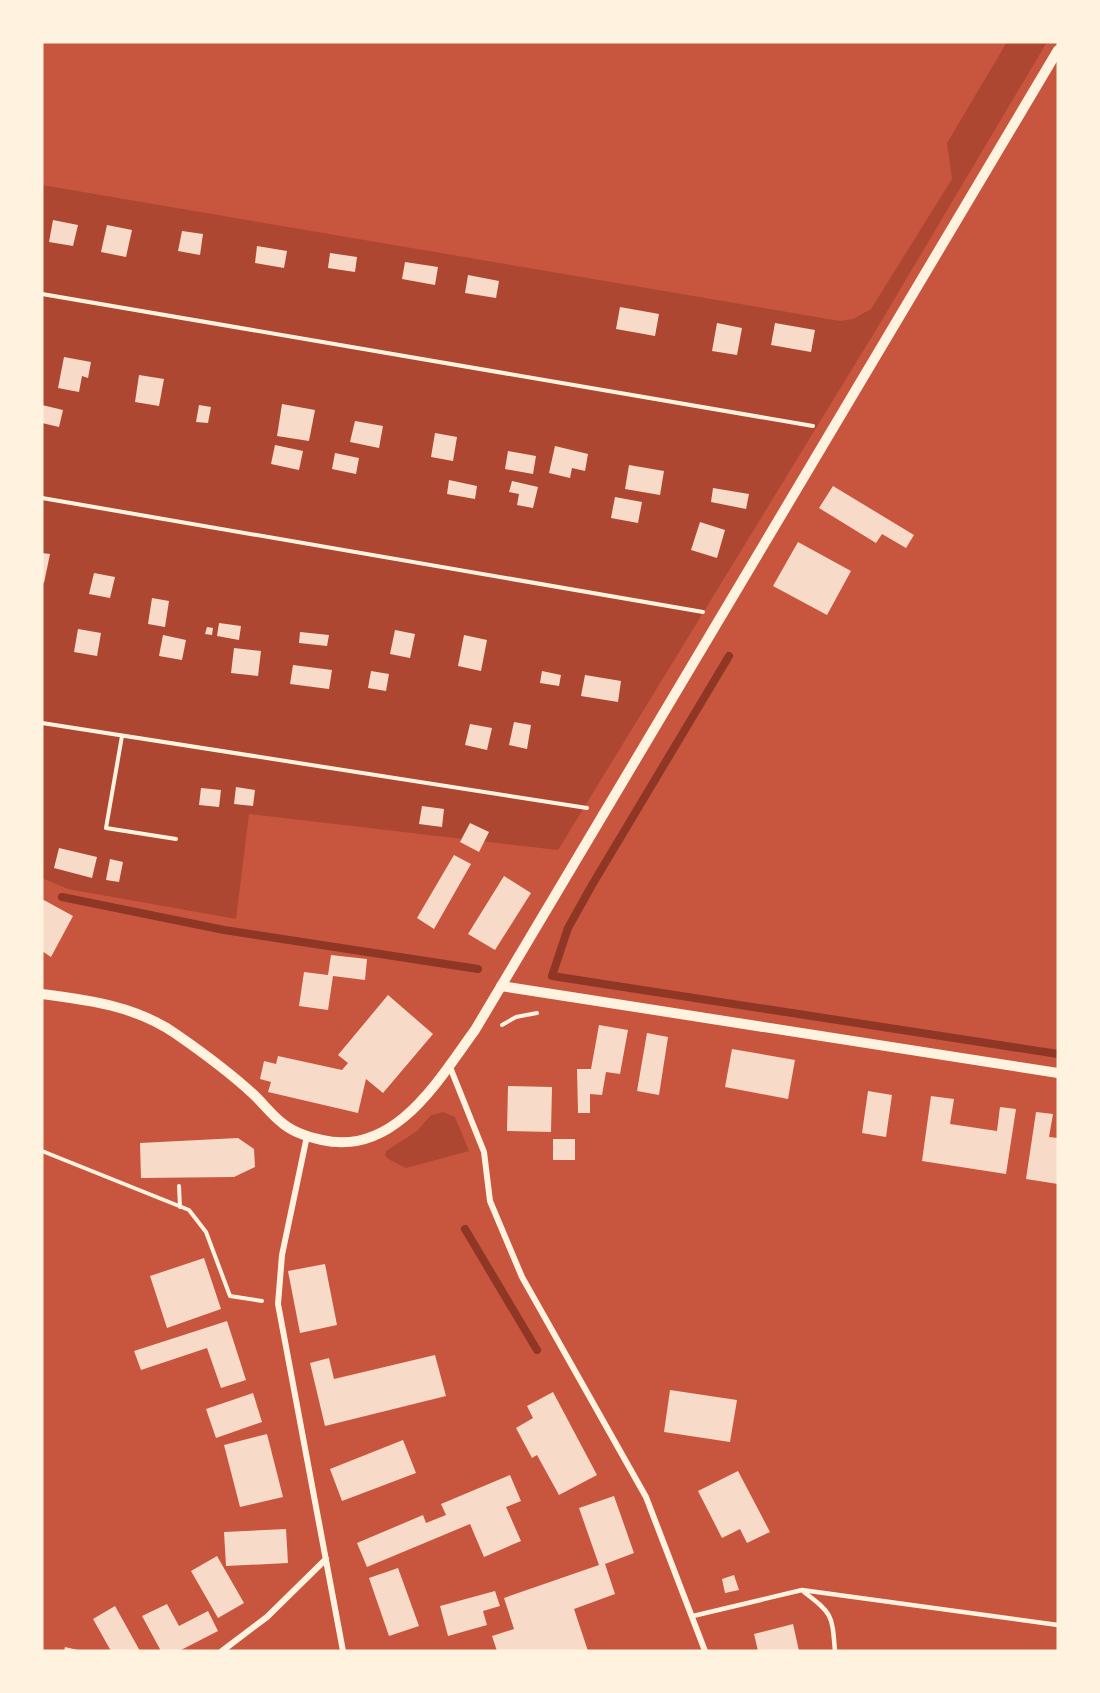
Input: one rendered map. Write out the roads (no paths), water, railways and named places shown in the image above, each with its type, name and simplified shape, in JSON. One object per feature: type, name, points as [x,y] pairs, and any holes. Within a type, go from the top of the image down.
[{"type":"street","points":[[42,994],[95,1000],[136,1012],[175,1033],[251,1092],[282,1124],[307,1136],[331,1142],[355,1142],[377,1135],[396,1124],[423,1100],[475,1030],[1058,50]]},
{"type":"street","points":[[501,986],[1058,1073]]},
{"type":"street","points":[[449,1065],[484,1152],[490,1201],[522,1277],[646,1497],[705,1651]]},
{"type":"street","points":[[307,1136],[282,1255],[278,1304],[343,1651]]},
{"type":"street","points":[[222,1651],[267,1617],[326,1559]]},
{"type":"lane","points":[[693,1616],[802,1590],[1058,1625]]},
{"type":"lane","points":[[802,1590],[825,1608],[832,1622],[835,1651]]},
{"type":"waterway","points":[[729,656],[568,928],[552,976],[1058,1054]]},
{"type":"waterway","points":[[62,897],[224,930],[478,969]]},
{"type":"waterway","points":[[465,1229],[537,1350]]}]
